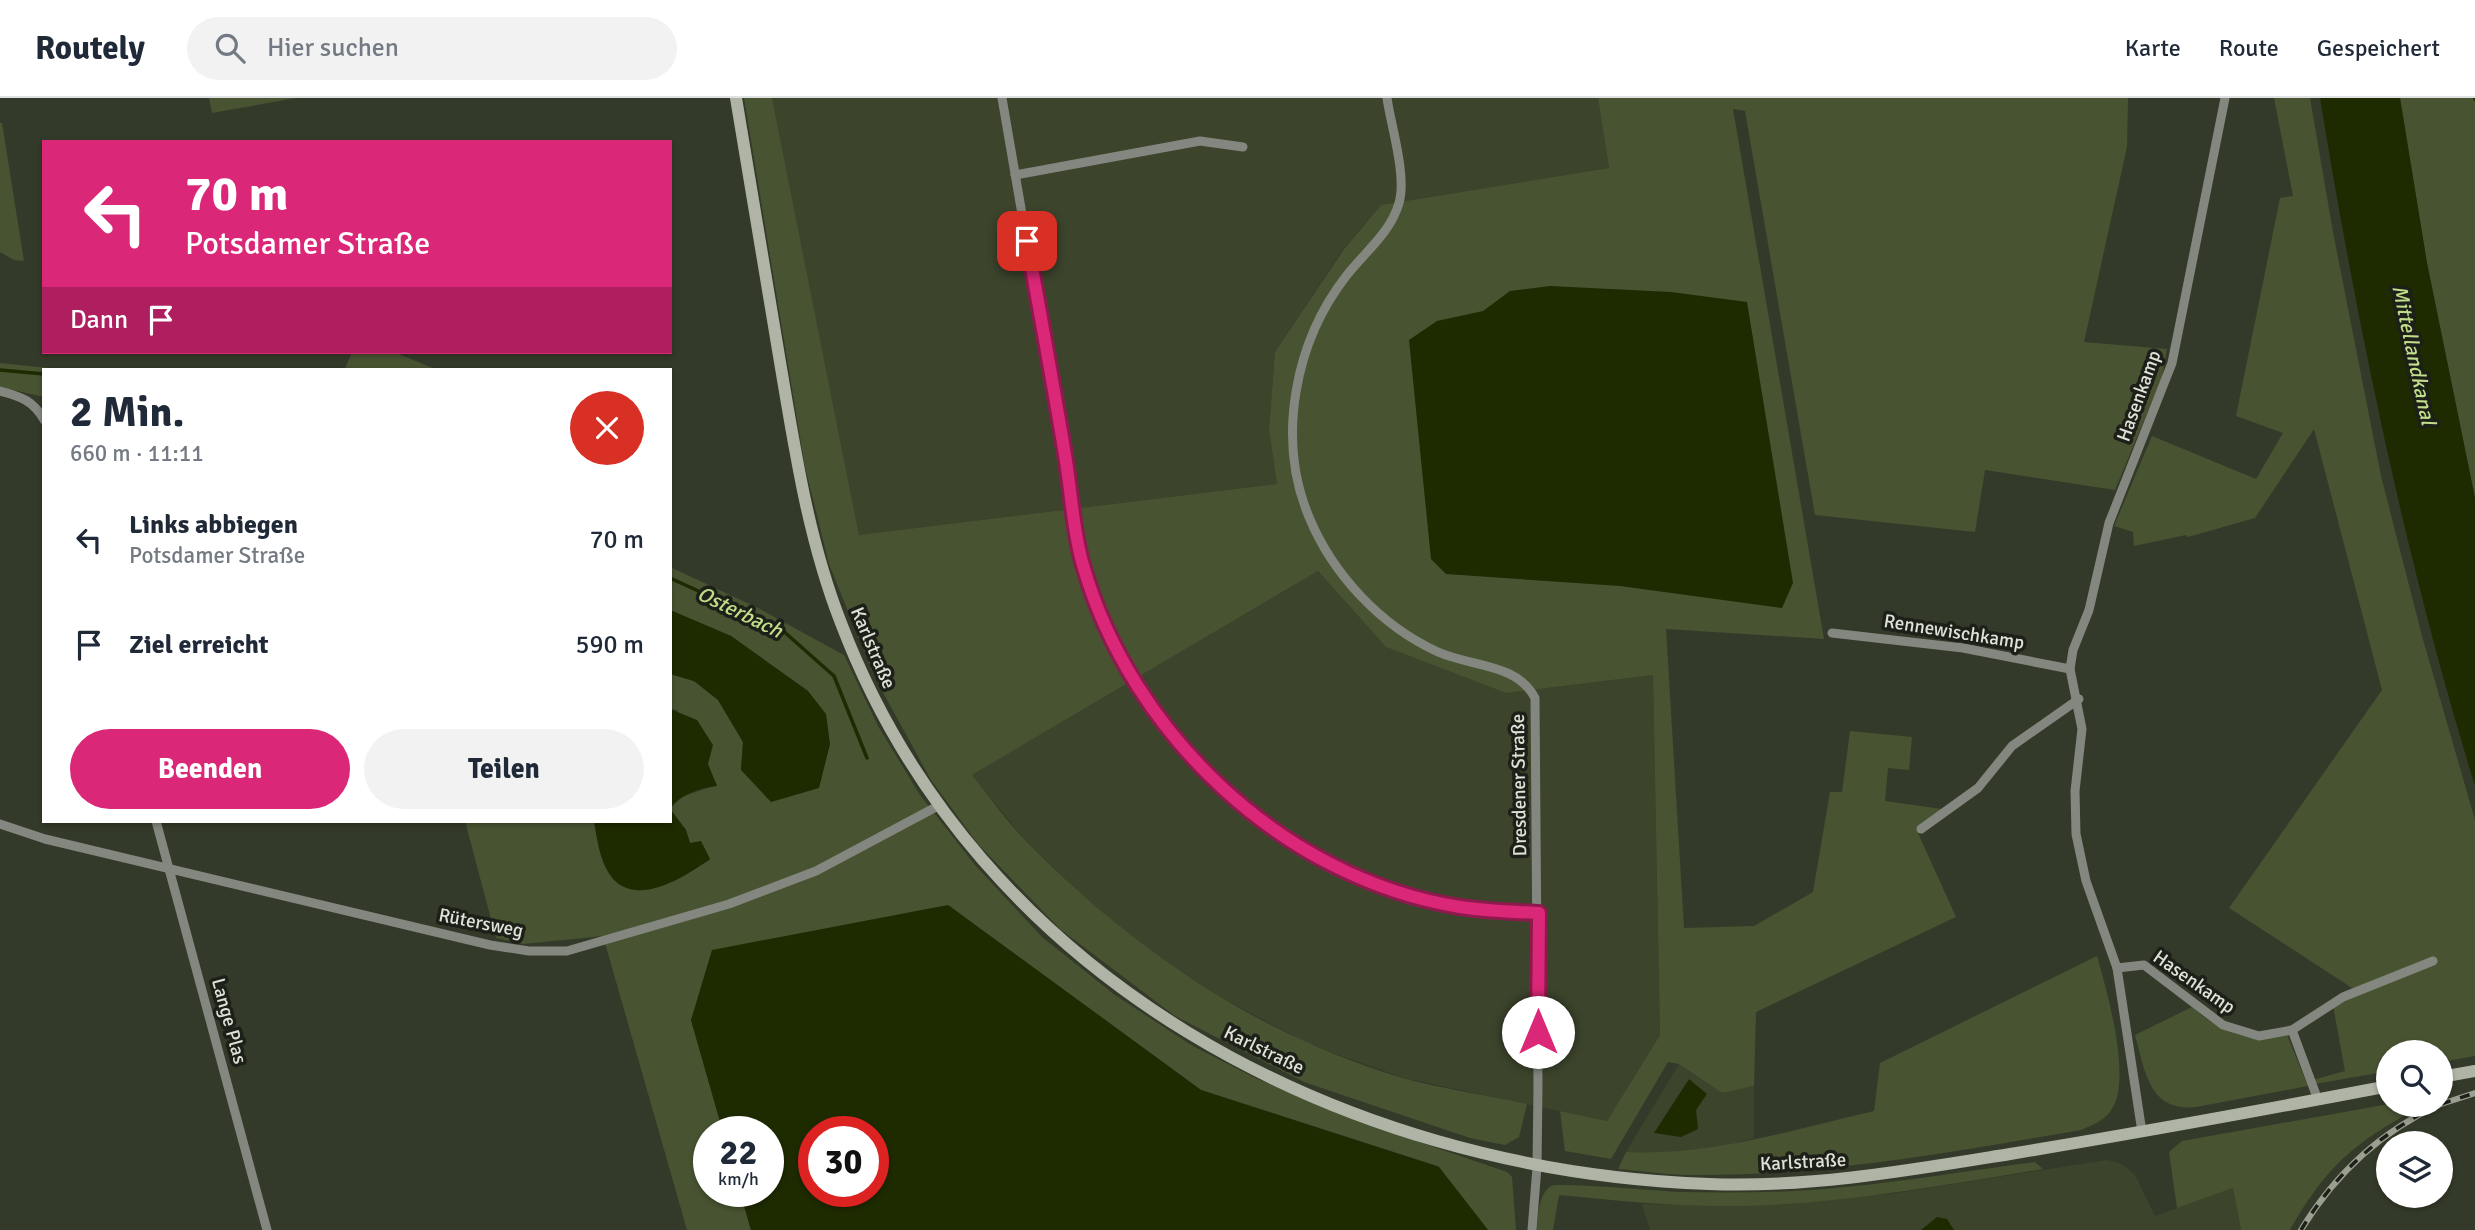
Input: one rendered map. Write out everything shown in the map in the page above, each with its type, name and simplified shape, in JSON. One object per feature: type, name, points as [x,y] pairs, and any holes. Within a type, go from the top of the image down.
[{"type":"street","name":"Karlstraße","points":[[736,98],[799,475],[825,578],[874,700],[938,806],[984,864],[1026,909],[1122,990],[1185,1031],[1243,1064],[1364,1116],[1421,1136],[1537,1167],[1607,1177],[1698,1184],[1785,1184],[1871,1176],[2142,1132],[2376,1089]]},
{"type":"street","points":[[1002,98],[1082,563],[1119,653],[1158,717],[1180,746],[1237,799],[1265,822],[1330,863],[1415,896],[1458,907],[1539,913]]},
{"type":"street","name":"Dresdener Straße","points":[[1387,98],[1402,185],[1400,200],[1395,214],[1374,246],[1333,296],[1306,350],[1297,381],[1294,448],[1308,515],[1340,572],[1378,612],[1411,637],[1438,652],[1520,677],[1530,687],[1535,698],[1539,913],[1537,1167],[1532,1230]]},
{"type":"street","name":"Hasenkamp","points":[[2070,669],[2073,650],[2089,610],[2109,523],[2172,363],[2192,277],[2225,98]]},
{"type":"street","points":[[1015,175],[1200,141],[1243,147]]},
{"type":"street","points":[[0,391],[25,398],[38,408],[42,416]]},
{"type":"street","name":"Rennewischkamp","points":[[1832,633],[1963,648],[2070,669]]},
{"type":"street","points":[[2070,669],[2079,699],[2082,729],[2075,791],[2076,834],[2086,881],[2117,968],[2142,1132]]},
{"type":"street","points":[[1921,829],[1978,788],[2012,746],[2079,699]]},
{"type":"street","name":"Rütersweg","points":[[0,824],[45,839],[490,945],[529,951],[567,951],[729,904],[816,871],[938,806]]},
{"type":"street","name":"Lange Plas","points":[[157,823],[267,1230]]},
{"type":"street","name":"Hasenkamp","points":[[2117,968],[2144,965],[2206,1014],[2242,1033],[2277,1035],[2292,1030],[2343,997],[2433,961]]},
{"type":"street","points":[[2292,1030],[2318,1100]]},
{"type":"street","points":[[2453,1075],[2475,1071]]},
{"type":"shaded area","points":[[209,98],[296,98],[212,113]]},
{"type":"shaded area","points":[[744,98],[772,98],[859,535],[1277,484],[1269,430],[1275,352],[1344,249],[1381,205],[1609,168],[1598,98],[2128,98],[2127,147],[2084,342],[2167,349],[2162,377],[2115,490],[1985,470],[1975,532],[1815,515],[1745,111],[1733,109],[1824,639],[1666,629],[1684,928],[1754,926],[1813,892],[1830,792],[1842,792],[1850,731],[1912,737],[1909,770],[1888,768],[1885,801],[1949,810],[1918,833],[1956,917],[1756,1012],[1754,1086],[1722,1093],[1679,1064],[1668,1062],[1611,1159],[1565,1151],[1560,1111],[1607,1121],[1660,1035],[1653,675],[1506,693],[1386,647],[1318,571],[972,775],[1019,833],[1066,880],[1153,952],[1199,984],[1297,1038],[1349,1060],[1418,1082],[1527,1104],[1519,1137],[1505,1145],[1470,1138],[1304,1082],[1175,1016],[1060,929],[978,844],[931,780],[874,676],[829,564],[805,467]]},
{"type":"shaded area","points":[[772,98],[1598,98],[1609,168],[1381,205],[1343,249],[1275,352],[1269,430],[1277,484],[859,535]]},
{"type":"shaded area","points":[[2274,98],[2310,98],[2333,232],[2381,476],[2422,636],[2475,820],[2475,1056],[2453,1060],[2453,1040],[2376,1040],[2376,1073],[2315,1084],[2313,1080],[2345,1071],[2332,1000],[2352,988],[2229,908],[2382,690],[2314,429],[2255,518],[2188,537],[2186,535],[2134,546],[2133,532],[2114,526],[2152,436],[2256,479],[2283,433],[2236,416],[2280,198],[2293,196]]},
{"type":"shaded area","points":[[2400,98],[2475,98],[2475,498],[2427,263]]},
{"type":"shaded area","points":[[0,123],[24,261],[14,260],[0,252]]},
{"type":"shaded area","points":[[351,354],[399,354],[433,368],[345,368]]},
{"type":"shaded area","points":[[0,363],[48,368],[42,368],[42,397],[0,387]]},
{"type":"shaded area","points":[[672,568],[758,608],[844,655],[878,726],[920,795],[975,865],[1042,937],[1115,995],[1191,1045],[1255,1078],[1361,1122],[1507,1172],[1512,1177],[1516,1230],[1488,1230],[1438,1166],[1201,1090],[948,905],[691,1020],[718,1116],[693,1116],[693,1207],[744,1207],[751,1230],[687,1230],[603,936],[523,944],[496,938],[466,823],[594,823],[605,865],[618,884],[629,888],[643,888],[661,883],[710,860],[690,843],[686,830],[672,812],[672,807],[681,797],[717,785],[677,710],[672,709],[672,675],[694,681],[718,700],[743,742],[741,770],[808,691],[731,636],[672,611]]},
{"type":"shaded area","points":[[1318,571],[1386,647],[1506,693],[1653,675],[1660,1035],[1607,1121],[1404,1078],[1313,1046],[1226,1000],[1149,952],[1080,893],[1023,838],[972,775]]},
{"type":"shaded area","points":[[2097,956],[2115,1031],[2120,1073],[2118,1091],[2111,1110],[2101,1121],[2086,1128],[1936,1154],[1839,1167],[1693,1175],[1618,1169],[1626,1152],[1720,1146],[1874,1111],[1880,1063]]},
{"type":"shaded area","points":[[2192,1007],[2213,1023],[2236,1034],[2261,1038],[2287,1035],[2308,1086],[2196,1107],[2180,1107],[2168,1103],[2159,1096],[2146,1075],[2135,1035]]},
{"type":"shaded area","points":[[1679,1064],[1722,1093],[1754,1086],[1754,1138],[1715,1149],[1671,1154],[1626,1152]]},
{"type":"shaded area","points":[[2376,1106],[2376,1117],[2403,1117],[2376,1131],[2332,1170],[2290,1230],[2241,1230],[2233,1188],[2177,1208],[2169,1152],[2182,1141]]},
{"type":"shaded area","points":[[2107,1160],[2122,1164],[2135,1175],[2155,1216],[2233,1188],[2241,1230],[1650,1230],[1642,1204],[1742,1206],[1890,1194]]},
{"type":"shaded area","points":[[2035,1162],[2043,1169],[1816,1202],[1695,1206],[1559,1195],[1553,1230],[1537,1230],[1543,1194],[1551,1186],[1558,1185],[1679,1192],[1824,1189]]},
{"type":"water","name":"Mittellandkanal","points":[[2320,98],[2400,98],[2427,263],[2475,498],[2475,786],[2427,617],[2386,445]]},
{"type":"water","points":[[1550,286],[1671,292],[1747,302],[1793,583],[1782,608],[1620,586],[1446,574],[1431,559],[1409,340],[1437,321],[1483,311],[1510,291]]},
{"type":"water","points":[[672,611],[731,636],[808,691],[826,714],[830,744],[819,788],[771,802],[741,770],[743,742],[718,700],[694,681],[672,675]]},
{"type":"water","points":[[672,710],[697,720],[713,745],[708,764],[717,786],[692,792],[672,806]]},
{"type":"water","points":[[672,812],[686,830],[690,843],[701,841],[710,859],[659,887],[631,889],[619,884],[609,873],[599,848],[594,823],[672,823]]},
{"type":"water","points":[[948,905],[1201,1090],[1439,1167],[1488,1230],[751,1230],[744,1207],[784,1207],[784,1116],[718,1116],[691,1020],[712,950]]},
{"type":"water","points":[[1689,1079],[1707,1094],[1696,1110],[1698,1129],[1681,1137],[1654,1133]]},
{"type":"water","points":[[1937,1217],[1947,1219],[1954,1230],[1921,1230]]},
{"type":"waterway","name":"Osterbach","points":[[0,370],[42,374]]},
{"type":"waterway","name":"Osterbach","points":[[672,579],[781,629],[834,676],[867,758]]},
{"type":"railway","points":[[2453,1100],[2475,1093]]},
{"type":"railway","points":[[2301,1230],[2329,1190],[2361,1156],[2416,1117]]},
{"type":"route","points":[[1027,241],[1082,563],[1104,621],[1139,688],[1180,746],[1207,773],[1265,822],[1330,863],[1415,896],[1458,907],[1539,913],[1538,1032]]}]
